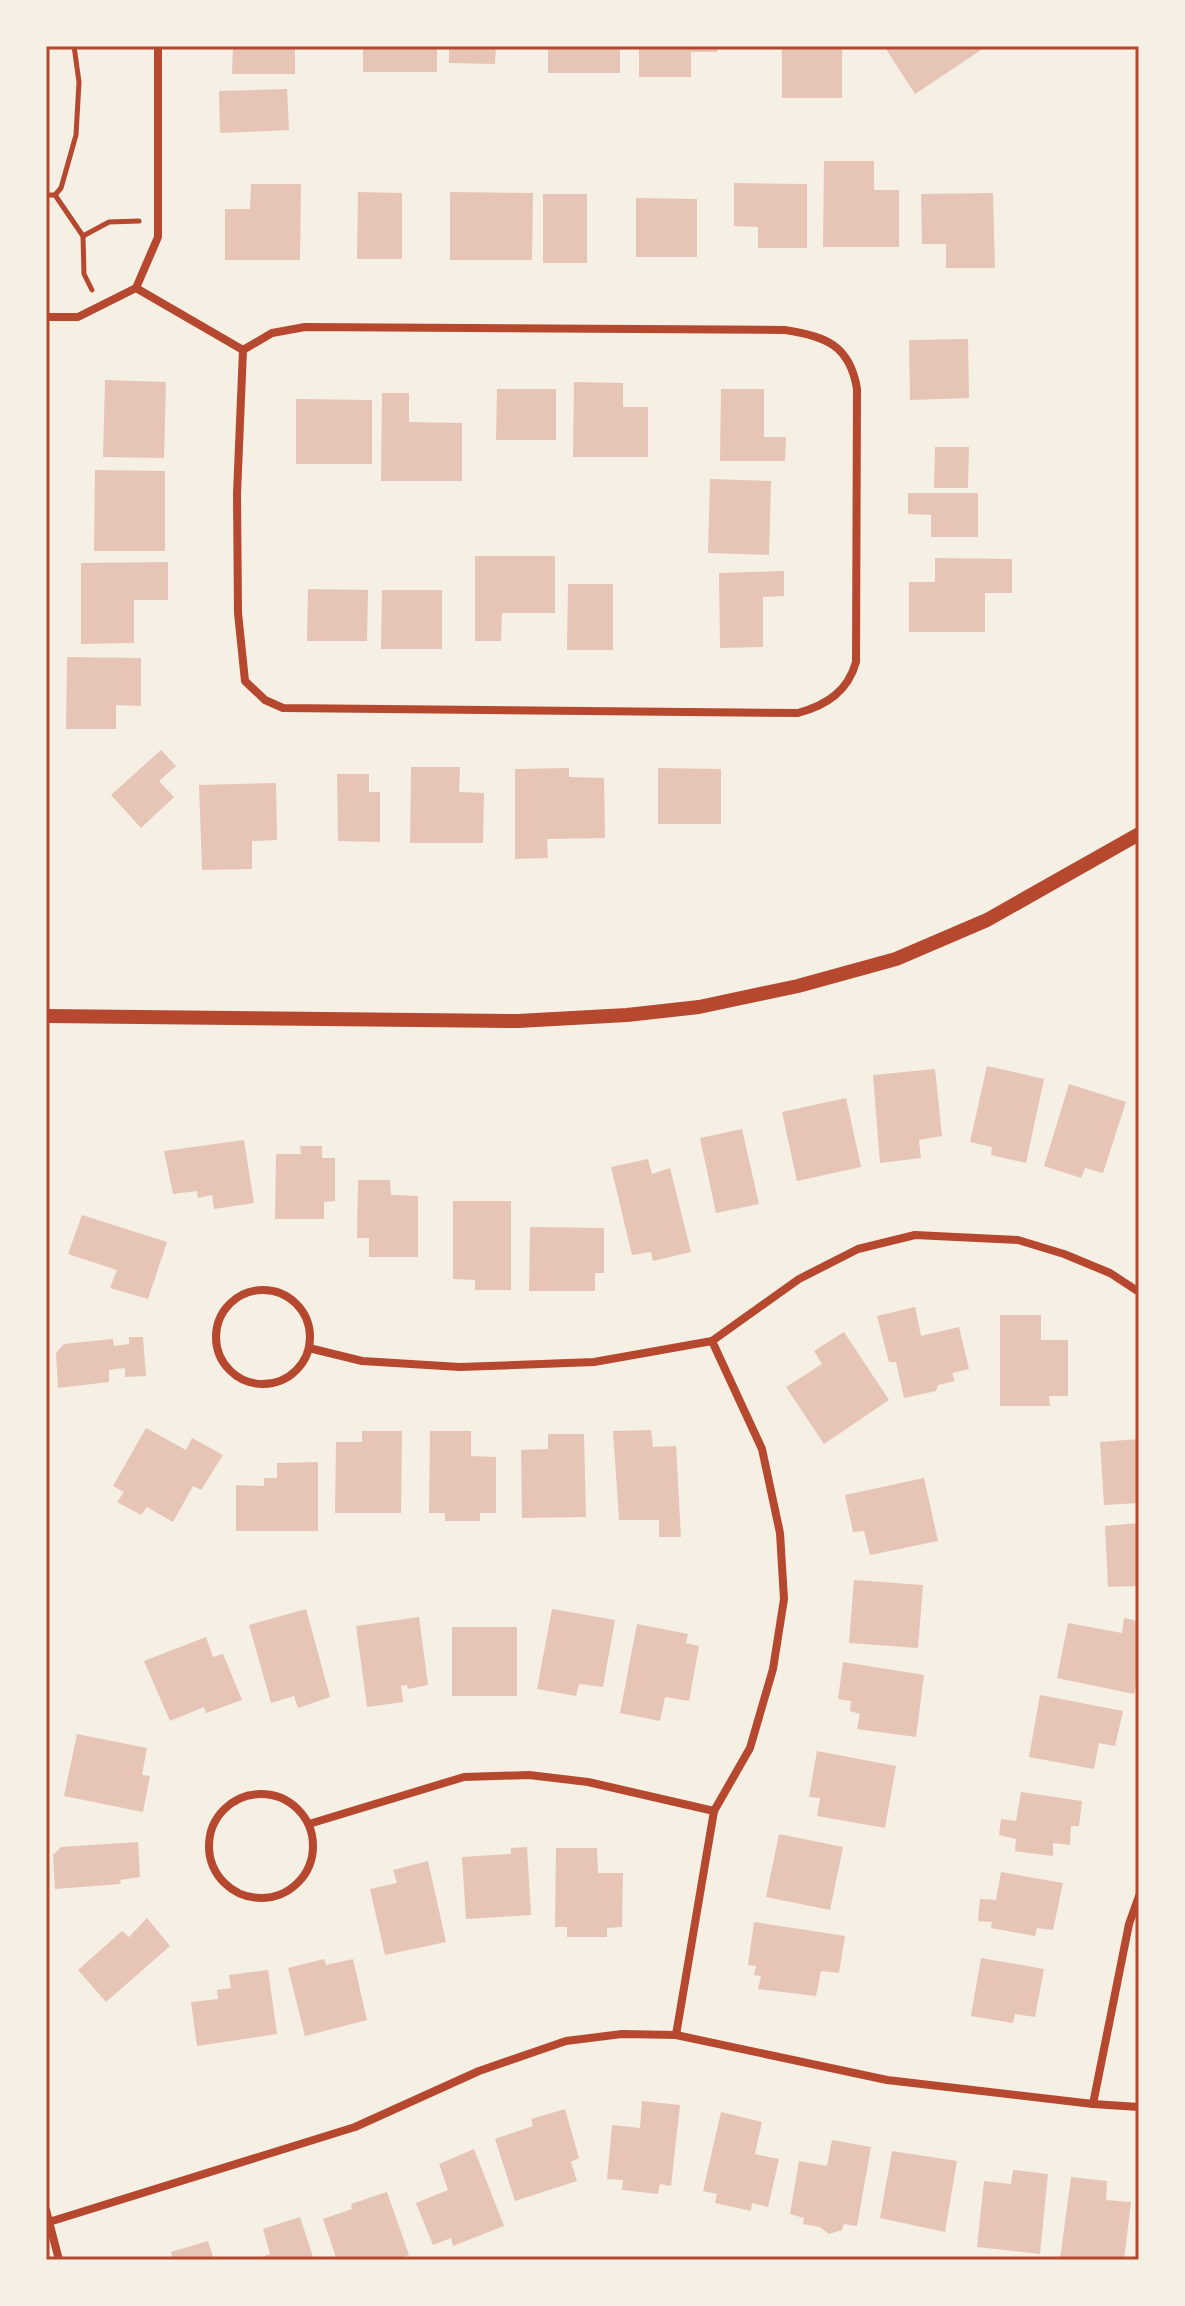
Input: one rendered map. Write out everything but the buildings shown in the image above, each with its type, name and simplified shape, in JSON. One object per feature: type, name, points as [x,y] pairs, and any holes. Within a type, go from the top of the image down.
[{"type":"street","points":[[46,317],[78,317],[136,288],[158,237],[158,46]]},
{"type":"street","points":[[136,288],[243,350]]},
{"type":"street","points":[[305,327],[785,330],[816,335],[843,354],[854,370],[857,389],[856,662],[852,679],[832,700],[798,713],[283,708],[265,700],[245,681],[238,613],[237,494],[243,350],[272,333],[305,327]]},
{"type":"street","points":[[46,1016],[518,1021],[627,1015],[699,1007],[798,986],[896,959],[987,920],[1139,834]]},
{"type":"street","points":[[309,1348],[362,1361],[460,1367],[594,1362],[712,1341],[799,1279],[858,1249],[915,1235],[1018,1240],[1110,1273],[1139,1292]]},
{"type":"street","points":[[275,1291],[300,1306],[307,1319],[309,1348],[294,1373],[267,1384],[252,1382],[238,1377],[219,1354],[217,1325],[223,1312],[245,1293],[275,1291]]},
{"type":"street","points":[[676,2035],[714,1811],[750,1748],[773,1669],[784,1599],[780,1533],[762,1449],[712,1341]]},
{"type":"street","points":[[309,1824],[464,1777],[529,1775],[588,1782],[714,1811]]},
{"type":"street","points":[[263,1794],[287,1800],[300,1810],[309,1824],[313,1856],[307,1872],[283,1894],[258,1898],[235,1892],[222,1882],[213,1868],[208,1844],[214,1820],[225,1807],[239,1798],[263,1794]]},
{"type":"street","points":[[1093,2104],[1129,1924],[1139,1896]]},
{"type":"street","points":[[49,2222],[355,2127],[479,2071],[566,2041],[622,2034],[676,2035],[887,2080],[1139,2107]]},
{"type":"street","points":[[46,2210],[59,2260]]},
{"type":"path","points":[[46,195],[55,195],[61,188],[76,135],[79,82],[74,46]]},
{"type":"path","points":[[55,195],[83,236],[84,274],[99,306]]},
{"type":"path","points":[[83,236],[109,222],[158,221]]}]
